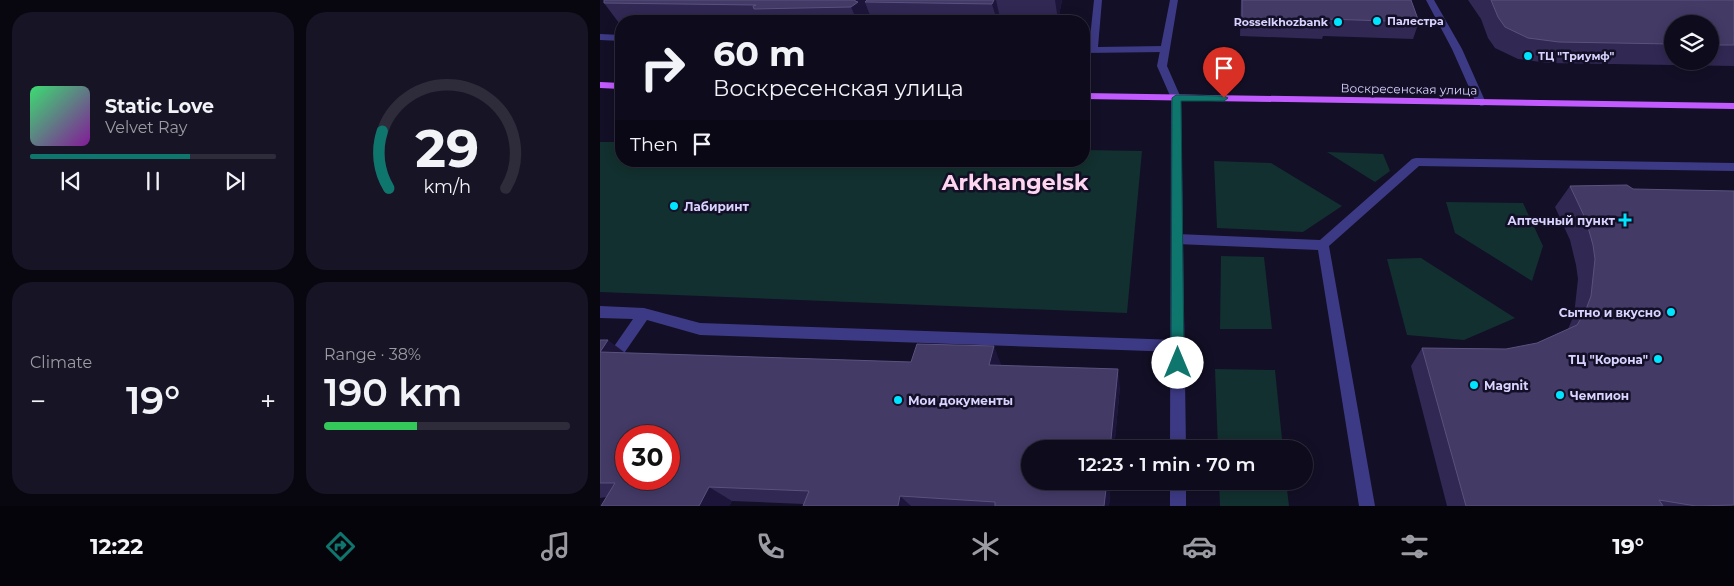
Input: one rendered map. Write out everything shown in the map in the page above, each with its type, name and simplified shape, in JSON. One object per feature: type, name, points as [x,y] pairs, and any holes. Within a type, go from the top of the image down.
[{"type":"main road","points":[[600,85],[615,86]]},
{"type":"main road","name":"Воскресенская улица","points":[[1090,96],[1734,106]]},
{"type":"street","points":[[1090,40],[1098,0]]},
{"type":"street","points":[[1174,0],[1162,66],[1176,98],[1178,440]]},
{"type":"street","points":[[1430,0],[1457,49],[1481,103]]},
{"type":"street","points":[[600,37],[615,38]]},
{"type":"street","points":[[1090,50],[1164,49]]},
{"type":"street","points":[[1177,239],[1323,245],[1416,162],[1734,167]]},
{"type":"street","points":[[1323,245],[1367,506]]},
{"type":"street","points":[[600,312],[644,314],[700,329],[1177,346]]},
{"type":"street","points":[[614,358],[644,314]]},
{"type":"street","points":[[1178,490],[1178,506]]},
{"type":"green space","points":[[600,142],[615,142],[615,167],[1090,167],[1090,150],[1142,151],[1127,313],[600,292]]},
{"type":"green space","points":[[1327,152],[1383,154],[1390,171],[1375,182]]},
{"type":"green space","points":[[1214,161],[1271,163],[1342,206],[1303,232],[1217,228]]},
{"type":"green space","points":[[1446,202],[1523,203],[1543,246],[1532,281],[1455,233]]},
{"type":"green space","points":[[1221,256],[1264,257],[1272,329],[1220,329]]},
{"type":"green space","points":[[1421,258],[1515,318],[1464,340],[1407,335],[1387,259]]},
{"type":"green space","points":[[1215,369],[1275,370],[1282,440],[1218,440]]},
{"type":"green space","points":[[1219,490],[1287,490],[1289,506],[1220,506]]},
{"type":"building","points":[[604,0],[855,0],[858,2],[851,7],[754,9],[753,6],[756,5],[604,3]]},
{"type":"building","points":[[867,0],[994,0],[992,4],[865,2]]},
{"type":"building","points":[[1242,0],[1411,0],[1419,22],[1325,19],[1326,22],[1242,19]]},
{"type":"building","points":[[1491,0],[1734,0],[1734,45],[1719,45],[1719,15],[1664,15],[1664,44],[1559,42],[1528,38],[1505,27],[1498,17]]},
{"type":"building","points":[[1627,185],[1633,189],[1734,191],[1734,505],[1696,506],[1659,500],[1663,506],[1466,506],[1422,348],[1506,349],[1537,343],[1577,325],[1585,312],[1591,296],[1595,259],[1586,220],[1570,186]]},
{"type":"building","points":[[600,340],[608,340],[600,352]]},
{"type":"building","points":[[917,344],[994,346],[989,365],[1118,369],[1111,440],[1021,440],[1021,490],[1106,490],[1104,506],[995,506],[995,502],[900,496],[898,506],[803,506],[809,491],[709,487],[699,506],[601,506],[615,483],[600,483],[600,352],[911,362]]},
{"type":"place","name":"Палестра","points":[[1377,21]]},
{"type":"place","name":"Rosselkhozbank","points":[[1338,22]]},
{"type":"place","name":"ТЦ \"Триумф\"","points":[[1528,56]]},
{"type":"place","name":"Лабиринт","points":[[674,206]]},
{"type":"place","name":"Аптечный пункт","points":[[1625,220]]},
{"type":"place","name":"Сытно и вкусно","points":[[1671,312]]},
{"type":"place","name":"ТЦ \"Корона\"","points":[[1658,359]]},
{"type":"place","name":"Magnit","points":[[1474,385]]},
{"type":"place","name":"Чемпион","points":[[1560,395]]},
{"type":"place","name":"Мои документы","points":[[898,400]]},
{"type":"district","name":"Arkhangelsk","points":[[1015,182]]},
{"type":"route","points":[[1178,363],[1176,98],[1224,98]]}]
